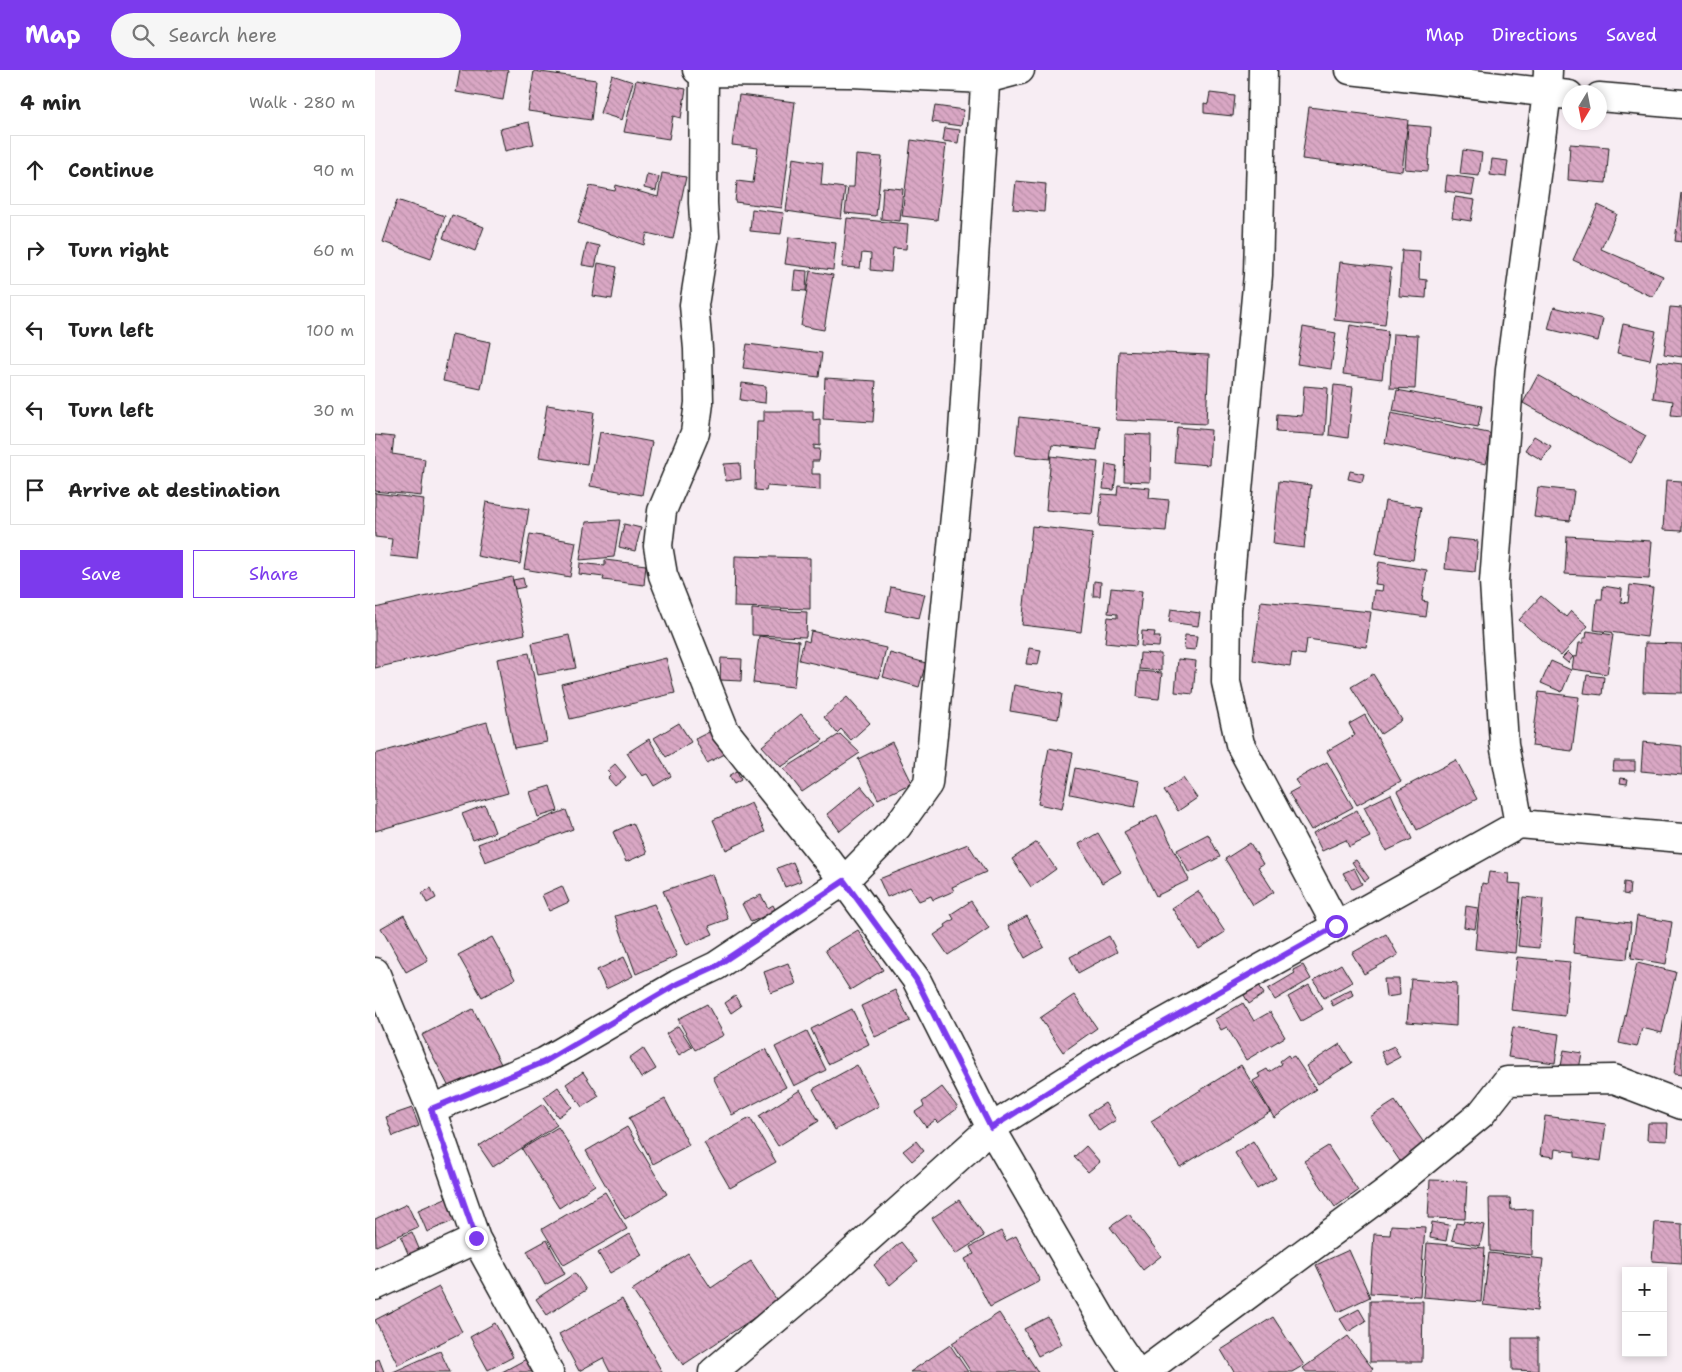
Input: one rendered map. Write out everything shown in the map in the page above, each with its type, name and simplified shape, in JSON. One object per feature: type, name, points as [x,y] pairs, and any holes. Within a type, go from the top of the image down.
[{"type":"street","points":[[1019,70],[986,74],[702,70],[705,236],[694,305],[698,349],[699,403],[695,433],[662,511],[658,546],[663,575],[725,731],[844,881],[916,979],[991,1128],[1114,1340],[1137,1372]]},
{"type":"street","points":[[1263,70],[1258,275],[1227,609],[1226,682],[1240,744],[1336,926]]},
{"type":"street","points":[[1350,70],[1555,86],[1510,370],[1494,582],[1504,744],[1519,824]]},
{"type":"street","points":[[431,1109],[544,1062],[677,984],[716,966],[844,881],[897,827],[928,784],[962,447],[986,74]]},
{"type":"street","points":[[1607,98],[1682,104]]},
{"type":"street","points":[[713,1372],[823,1279],[991,1128],[1113,1051],[1519,824],[1682,838]]},
{"type":"street","points":[[375,972],[431,1109],[476,1238],[549,1372]]},
{"type":"street","points":[[1144,1372],[1390,1189],[1481,1114],[1507,1081],[1614,1080],[1682,1105]]},
{"type":"street","points":[[375,1286],[476,1238]]},
{"type":"building","points":[[460,70],[508,70],[503,100],[456,92]]},
{"type":"building","points":[[534,71],[596,80],[591,120],[528,111]]},
{"type":"building","points":[[612,75],[633,82],[622,120],[600,113]]},
{"type":"building","points":[[636,80],[686,89],[681,118],[673,116],[669,139],[624,132]]},
{"type":"building","points":[[1210,93],[1235,96],[1233,116],[1204,113],[1204,103],[1208,104]]},
{"type":"building","points":[[739,95],[795,102],[782,208],[735,202],[737,181],[753,183],[758,148],[732,145]]},
{"type":"building","points":[[935,106],[964,110],[961,126],[932,122]]},
{"type":"building","points":[[1309,107],[1408,120],[1402,171],[1302,159]]},
{"type":"building","points":[[529,122],[534,144],[505,151],[500,129]]},
{"type":"building","points":[[1408,125],[1431,127],[1428,171],[1405,169]]},
{"type":"building","points":[[945,128],[960,130],[958,143],[943,141]]},
{"type":"building","points":[[911,140],[946,145],[937,220],[902,216]]},
{"type":"building","points":[[1570,144],[1609,147],[1606,183],[1568,180]]},
{"type":"building","points":[[1463,150],[1482,153],[1479,176],[1460,174]]},
{"type":"building","points":[[856,155],[882,157],[876,216],[845,213],[848,187],[854,187]]},
{"type":"building","points":[[793,158],[823,163],[821,185],[845,188],[841,219],[786,211]]},
{"type":"building","points":[[1492,159],[1508,161],[1506,177],[1490,175]]},
{"type":"building","points":[[662,173],[686,177],[673,239],[647,233],[644,245],[578,223],[590,186],[615,191],[616,185],[658,197]]},
{"type":"building","points":[[647,174],[659,177],[656,191],[644,188]]},
{"type":"building","points":[[1447,175],[1475,179],[1472,195],[1445,191]]},
{"type":"building","points":[[1016,181],[1046,184],[1044,212],[1013,209]]},
{"type":"building","points":[[883,187],[903,189],[900,221],[881,219]]},
{"type":"building","points":[[1682,194],[1682,242],[1675,241]]},
{"type":"building","points":[[1455,197],[1475,200],[1471,221],[1452,218]]},
{"type":"building","points":[[397,200],[445,216],[431,259],[383,242]]},
{"type":"building","points":[[1598,205],[1617,214],[1601,249],[1663,276],[1653,297],[1573,260]]},
{"type":"building","points":[[752,209],[784,213],[781,234],[750,231]]},
{"type":"building","points":[[452,215],[484,227],[475,251],[443,238]]},
{"type":"building","points":[[847,218],[908,224],[906,249],[893,248],[891,272],[870,270],[871,254],[862,253],[860,268],[842,267]]},
{"type":"building","points":[[789,237],[836,243],[833,270],[785,264]]},
{"type":"building","points":[[587,243],[600,246],[595,267],[582,265]]},
{"type":"building","points":[[1402,250],[1420,251],[1419,279],[1427,280],[1426,298],[1399,296]]},
{"type":"building","points":[[1340,262],[1391,268],[1385,325],[1334,320]]},
{"type":"building","points":[[598,263],[617,267],[612,299],[593,296]]},
{"type":"building","points":[[795,270],[807,271],[806,291],[793,290]]},
{"type":"building","points":[[810,271],[833,275],[824,330],[801,326]]},
{"type":"building","points":[[1554,307],[1603,319],[1598,341],[1548,329]]},
{"type":"building","points":[[1670,307],[1682,308],[1682,357],[1664,354]]},
{"type":"building","points":[[1623,324],[1656,331],[1650,360],[1617,353]]},
{"type":"building","points":[[1350,325],[1388,331],[1382,379],[1343,374]]},
{"type":"building","points":[[1303,327],[1336,333],[1331,369],[1297,364]]},
{"type":"building","points":[[452,334],[490,342],[481,389],[443,381]]},
{"type":"building","points":[[1393,334],[1418,335],[1415,389],[1390,388]]},
{"type":"building","points":[[747,344],[822,353],[819,377],[743,368]]},
{"type":"building","points":[[1119,351],[1209,355],[1206,424],[1116,420]]},
{"type":"building","points":[[1658,361],[1682,364],[1682,416],[1671,415],[1673,401],[1653,398]]},
{"type":"building","points":[[1538,375],[1646,436],[1631,463],[1523,403]]},
{"type":"building","points":[[825,378],[876,381],[873,422],[823,419]]},
{"type":"building","points":[[742,383],[766,386],[765,403],[740,400]]},
{"type":"building","points":[[1334,385],[1353,387],[1348,438],[1329,435]]},
{"type":"building","points":[[1304,386],[1328,388],[1325,435],[1276,432],[1277,414],[1302,416]]},
{"type":"building","points":[[1397,390],[1482,406],[1478,427],[1393,411]]},
{"type":"building","points":[[547,405],[594,412],[587,464],[539,457]]},
{"type":"building","points":[[764,411],[813,411],[813,420],[820,419],[820,446],[814,445],[814,449],[820,449],[819,461],[812,461],[812,474],[820,474],[820,490],[767,486],[766,491],[755,490],[757,421],[764,421]]},
{"type":"building","points":[[1391,413],[1493,434],[1486,464],[1385,443]]},
{"type":"building","points":[[1019,417],[1100,426],[1097,450],[1052,445],[1050,459],[1015,455]]},
{"type":"building","points":[[1177,427],[1211,430],[1209,465],[1174,462]]},
{"type":"building","points":[[600,432],[652,442],[642,495],[590,486]]},
{"type":"building","points":[[1125,434],[1151,435],[1150,482],[1124,481]]},
{"type":"building","points":[[375,435],[394,437],[392,454],[425,459],[421,496],[375,491]]},
{"type":"building","points":[[1534,436],[1551,446],[1542,460],[1525,450]]},
{"type":"building","points":[[1051,456],[1098,462],[1092,514],[1046,510]]},
{"type":"building","points":[[740,463],[741,479],[726,481],[724,464]]},
{"type":"building","points":[[1106,464],[1117,466],[1114,490],[1103,489]]},
{"type":"building","points":[[1350,471],[1364,474],[1362,482],[1348,479]]},
{"type":"building","points":[[1666,480],[1682,481],[1682,531],[1663,530]]},
{"type":"building","points":[[1279,481],[1311,485],[1304,548],[1273,544]]},
{"type":"building","points":[[1118,485],[1150,488],[1149,498],[1169,500],[1166,531],[1099,526],[1102,494],[1117,495]]},
{"type":"building","points":[[1538,487],[1574,491],[1570,521],[1534,517]]},
{"type":"building","points":[[375,493],[424,499],[417,559],[390,556],[392,539],[375,537]]},
{"type":"building","points":[[1385,501],[1421,507],[1413,560],[1376,554]]},
{"type":"building","points":[[486,502],[529,509],[520,564],[477,556]]},
{"type":"building","points":[[620,520],[614,557],[580,560],[586,522]]},
{"type":"building","points":[[624,524],[641,528],[635,551],[619,547]]},
{"type":"building","points":[[1032,526],[1093,533],[1081,632],[1022,625]]},
{"type":"building","points":[[530,534],[576,542],[570,577],[524,569]]},
{"type":"building","points":[[1567,536],[1652,541],[1649,579],[1565,574]]},
{"type":"building","points":[[1448,538],[1478,541],[1475,572],[1445,569]]},
{"type":"building","points":[[735,556],[810,558],[810,609],[734,607]]},
{"type":"building","points":[[605,560],[646,565],[644,585],[603,580],[604,577],[579,574],[580,563],[605,566]]},
{"type":"building","points":[[1379,562],[1427,570],[1422,601],[1428,602],[1426,617],[1372,609],[1374,590],[1382,591],[1383,585],[1375,584]]},
{"type":"building","points":[[512,577],[525,634],[375,668],[375,608]]},
{"type":"building","points":[[523,578],[525,587],[515,589],[513,580]]},
{"type":"building","points":[[1094,581],[1101,582],[1100,596],[1093,596]]},
{"type":"building","points":[[1630,585],[1653,588],[1647,637],[1594,630],[1597,599],[1602,599],[1603,586],[1622,589],[1621,602],[1628,603]]},
{"type":"building","points":[[891,587],[925,594],[919,618],[886,611]]},
{"type":"building","points":[[1111,588],[1142,591],[1136,646],[1105,643],[1108,617],[1117,618],[1117,614],[1108,613]]},
{"type":"building","points":[[1541,596],[1566,617],[1571,611],[1588,626],[1561,656],[1519,620]]},
{"type":"building","points":[[1261,601],[1371,612],[1366,647],[1307,639],[1305,655],[1292,653],[1290,666],[1253,660]]},
{"type":"building","points":[[752,609],[807,612],[806,637],[752,635]]},
{"type":"building","points":[[1171,609],[1200,613],[1198,626],[1169,622]]},
{"type":"building","points":[[811,631],[886,648],[879,678],[799,660],[804,640],[809,642]]},
{"type":"building","points":[[1142,631],[1155,632],[1154,637],[1160,637],[1159,647],[1141,646]]},
{"type":"building","points":[[1587,631],[1613,635],[1607,674],[1572,669],[1574,656],[1577,657],[1579,643],[1583,643],[1583,638],[1586,638]]},
{"type":"building","points":[[569,635],[576,668],[538,675],[532,643]]},
{"type":"building","points":[[1185,635],[1197,636],[1195,650],[1184,649]]},
{"type":"building","points":[[759,636],[799,641],[794,687],[753,683]]},
{"type":"building","points":[[1645,643],[1682,644],[1682,693],[1643,692]]},
{"type":"building","points":[[1029,648],[1041,650],[1038,665],[1026,664]]},
{"type":"building","points":[[1568,652],[1573,657],[1568,663],[1562,658]]},
{"type":"building","points":[[529,653],[547,742],[514,748],[497,659]]},
{"type":"building","points":[[890,653],[926,663],[919,687],[883,677]]},
{"type":"building","points":[[1140,653],[1161,654],[1161,671],[1139,669]]},
{"type":"building","points":[[666,658],[675,693],[570,719],[561,684]]},
{"type":"building","points":[[721,658],[742,659],[741,681],[720,680]]},
{"type":"building","points":[[1178,659],[1196,661],[1193,694],[1175,692]]},
{"type":"building","points":[[1551,661],[1571,670],[1562,692],[1541,683]]},
{"type":"building","points":[[1139,671],[1162,673],[1159,699],[1137,697]]},
{"type":"building","points":[[1373,674],[1402,720],[1381,734],[1351,687]]},
{"type":"building","points":[[1587,675],[1604,677],[1602,695],[1584,693]]},
{"type":"building","points":[[1014,685],[1062,694],[1058,719],[1010,711]]},
{"type":"building","points":[[1539,692],[1579,697],[1572,751],[1532,746]]},
{"type":"building","points":[[847,697],[870,723],[851,740],[841,729],[837,733],[824,717]]},
{"type":"building","points":[[801,714],[823,740],[781,767],[762,746]]},
{"type":"building","points":[[1365,715],[1401,781],[1357,805],[1327,751],[1355,735],[1349,724]]},
{"type":"building","points":[[487,722],[508,793],[375,831],[375,754]]},
{"type":"building","points":[[679,723],[691,742],[666,757],[654,738]]},
{"type":"building","points":[[715,729],[727,753],[707,763],[695,739]]},
{"type":"building","points":[[840,734],[860,753],[802,792],[784,769]]},
{"type":"building","points":[[649,739],[671,776],[654,786],[647,774],[642,776],[627,753]]},
{"type":"building","points":[[892,742],[912,783],[878,799],[858,759]]},
{"type":"building","points":[[1643,742],[1682,746],[1682,775],[1641,771]]},
{"type":"building","points":[[1049,748],[1073,753],[1062,809],[1038,804]]},
{"type":"building","points":[[1456,760],[1477,799],[1417,830],[1397,791]]},
{"type":"building","points":[[1614,761],[1635,761],[1635,771],[1613,771]]},
{"type":"building","points":[[1327,762],[1353,807],[1311,830],[1289,793],[1300,787],[1295,780]]},
{"type":"building","points":[[615,764],[626,777],[615,786],[608,778],[611,775],[607,771]]},
{"type":"building","points":[[1075,768],[1140,781],[1135,807],[1070,794]]},
{"type":"building","points":[[737,771],[741,780],[734,784],[729,776]]},
{"type":"building","points":[[1183,778],[1197,798],[1178,811],[1164,791]]},
{"type":"building","points":[[1621,778],[1628,779],[1627,784],[1620,783]]},
{"type":"building","points":[[550,786],[558,811],[538,817],[530,792]]},
{"type":"building","points":[[861,786],[875,803],[840,831],[827,814]]},
{"type":"building","points":[[1391,794],[1412,839],[1386,851],[1364,807]]},
{"type":"building","points":[[751,803],[765,832],[726,850],[713,820]]},
{"type":"building","points":[[485,805],[495,832],[473,840],[462,814]]},
{"type":"building","points":[[566,810],[573,829],[485,862],[478,844]]},
{"type":"building","points":[[1357,810],[1370,837],[1349,847],[1346,840],[1322,851],[1313,833]]},
{"type":"building","points":[[1157,815],[1189,880],[1156,896],[1124,832]]},
{"type":"building","points":[[633,823],[647,853],[626,862],[613,832]]},
{"type":"building","points":[[1098,833],[1121,872],[1102,883],[1079,844]]},
{"type":"building","points":[[1208,834],[1220,857],[1189,873],[1177,850]]},
{"type":"building","points":[[1037,842],[1056,869],[1031,887],[1012,859]]},
{"type":"building","points":[[1250,843],[1263,864],[1258,867],[1274,892],[1253,905],[1225,859]]},
{"type":"building","points":[[968,844],[986,872],[952,887],[954,891],[933,900],[931,896],[919,901],[910,887],[887,897],[879,879]]},
{"type":"building","points":[[1356,860],[1369,878],[1365,881],[1352,862]]},
{"type":"building","points":[[793,862],[801,881],[785,887],[777,868]]},
{"type":"building","points":[[1354,868],[1362,884],[1352,889],[1343,873]]},
{"type":"building","points":[[1489,872],[1509,874],[1508,883],[1521,884],[1515,953],[1475,949],[1482,883],[1487,884]]},
{"type":"building","points":[[712,874],[728,919],[709,926],[713,934],[687,945],[663,891]]},
{"type":"building","points":[[1624,882],[1630,883],[1629,895],[1623,894]]},
{"type":"building","points":[[562,886],[569,902],[549,911],[542,895]]},
{"type":"building","points":[[431,888],[436,898],[427,903],[422,893]]},
{"type":"building","points":[[1198,891],[1225,932],[1199,949],[1172,908]]},
{"type":"building","points":[[761,895],[768,908],[773,905],[776,911],[751,922],[742,904]]},
{"type":"building","points":[[1523,897],[1543,899],[1539,948],[1518,946]]},
{"type":"building","points":[[971,901],[989,928],[948,955],[934,935],[954,919],[951,914]]},
{"type":"building","points":[[654,904],[677,956],[636,974],[615,916]]},
{"type":"building","points":[[1466,906],[1478,908],[1475,929],[1464,927]]},
{"type":"building","points":[[404,915],[428,960],[406,972],[381,928]]},
{"type":"building","points":[[1027,916],[1044,947],[1025,958],[1008,926]]},
{"type":"building","points":[[1637,916],[1672,922],[1666,964],[1631,958]]},
{"type":"building","points":[[1576,917],[1631,923],[1627,959],[1573,953]]},
{"type":"building","points":[[858,930],[883,970],[850,990],[825,950]]},
{"type":"building","points":[[1386,934],[1398,955],[1364,974],[1352,953]]},
{"type":"building","points":[[1109,936],[1117,952],[1078,973],[1070,957]]},
{"type":"building","points":[[492,937],[515,979],[482,997],[458,955]]},
{"type":"building","points":[[624,957],[633,976],[606,989],[597,970]]},
{"type":"building","points":[[1517,957],[1570,962],[1565,1016],[1511,1010]]},
{"type":"building","points":[[788,963],[796,984],[771,993],[764,972]]},
{"type":"building","points":[[1637,963],[1676,972],[1662,1033],[1642,1028],[1637,1047],[1619,1043]]},
{"type":"building","points":[[1341,964],[1352,982],[1324,998],[1314,980]]},
{"type":"building","points":[[1303,965],[1311,979],[1275,1000],[1268,989],[1295,973],[1293,970]]},
{"type":"building","points":[[1384,979],[1399,979],[1400,995],[1386,997]]},
{"type":"building","points":[[1411,979],[1457,983],[1456,1026],[1407,1022]]},
{"type":"building","points":[[1259,985],[1264,994],[1249,1004],[1244,995]]},
{"type":"building","points":[[1309,985],[1323,1009],[1301,1021],[1288,997]]},
{"type":"building","points":[[1351,989],[1353,995],[1333,1006],[1330,1000]]},
{"type":"building","points":[[895,990],[910,1021],[875,1037],[861,1006]]},
{"type":"building","points":[[1074,995],[1097,1028],[1063,1052],[1040,1018]]},
{"type":"building","points":[[735,996],[741,1006],[731,1013],[725,1003]]},
{"type":"building","points":[[1243,1003],[1254,1021],[1270,1012],[1285,1037],[1246,1060],[1227,1027],[1221,1030],[1215,1019]]},
{"type":"building","points":[[707,1004],[724,1035],[695,1050],[678,1019]]},
{"type":"building","points":[[473,1009],[502,1066],[451,1091],[422,1035]]},
{"type":"building","points":[[852,1009],[869,1044],[828,1064],[811,1029]]},
{"type":"building","points":[[1682,1015],[1682,1075],[1674,1074]]},
{"type":"building","points":[[678,1026],[692,1047],[679,1055],[666,1034]]},
{"type":"building","points":[[1513,1027],[1559,1034],[1555,1063],[1508,1057]]},
{"type":"building","points":[[807,1031],[826,1070],[794,1086],[775,1047]]},
{"type":"building","points":[[1340,1044],[1352,1063],[1318,1084],[1306,1066]]},
{"type":"building","points":[[1394,1046],[1400,1057],[1387,1064],[1381,1052]]},
{"type":"building","points":[[643,1048],[656,1069],[641,1078],[629,1058]]},
{"type":"building","points":[[766,1049],[786,1087],[732,1115],[713,1077]]},
{"type":"building","points":[[1564,1050],[1582,1053],[1579,1069],[1561,1066]]},
{"type":"building","points":[[1288,1055],[1290,1058],[1294,1056],[1316,1089],[1274,1118],[1253,1081],[1260,1077],[1258,1074],[1267,1069],[1269,1072],[1282,1064],[1280,1061]]},
{"type":"building","points":[[857,1065],[879,1106],[835,1130],[813,1089]]},
{"type":"building","points":[[1241,1065],[1270,1112],[1180,1167],[1151,1121]]},
{"type":"building","points":[[583,1072],[599,1096],[582,1107],[566,1084]]},
{"type":"building","points":[[558,1087],[572,1107],[558,1117],[544,1097]]},
{"type":"building","points":[[942,1087],[958,1108],[938,1123],[935,1120],[926,1127],[915,1112],[924,1106],[922,1102]]},
{"type":"building","points":[[800,1090],[819,1121],[778,1146],[759,1116]]},
{"type":"building","points":[[665,1099],[689,1145],[653,1164],[629,1118]]},
{"type":"building","points":[[1395,1101],[1429,1150],[1404,1167],[1370,1117]]},
{"type":"building","points":[[1105,1103],[1116,1120],[1099,1131],[1088,1114]]},
{"type":"building","points":[[543,1104],[557,1125],[493,1167],[479,1146]]},
{"type":"building","points":[[412,1108],[419,1126],[393,1136],[386,1117]]},
{"type":"building","points":[[1545,1116],[1606,1124],[1601,1161],[1575,1157],[1575,1152],[1555,1149],[1554,1157],[1540,1155]]},
{"type":"building","points":[[750,1118],[776,1162],[730,1188],[704,1143]]},
{"type":"building","points":[[1648,1123],[1668,1123],[1667,1141],[1647,1140]]},
{"type":"building","points":[[558,1127],[595,1185],[559,1208],[522,1149]]},
{"type":"building","points":[[627,1127],[667,1194],[625,1219],[586,1151]]},
{"type":"building","points":[[916,1141],[924,1151],[912,1161],[903,1151]]},
{"type":"building","points":[[1253,1141],[1276,1178],[1257,1189],[1235,1153]]},
{"type":"building","points":[[1086,1146],[1100,1162],[1088,1172],[1074,1157]]},
{"type":"building","points":[[1328,1146],[1358,1191],[1335,1207],[1304,1161]]},
{"type":"building","points":[[1430,1180],[1467,1181],[1465,1219],[1428,1218]]},
{"type":"building","points":[[605,1192],[627,1229],[564,1265],[542,1229]]},
{"type":"building","points":[[450,1196],[460,1218],[427,1232],[418,1210]]},
{"type":"building","points":[[1489,1198],[1510,1198],[1511,1210],[1533,1209],[1532,1255],[1490,1251]]},
{"type":"building","points":[[959,1200],[984,1236],[956,1254],[932,1218]]},
{"type":"building","points":[[407,1204],[418,1227],[376,1246],[375,1219]]},
{"type":"building","points":[[1129,1214],[1161,1256],[1143,1270],[1110,1227]]},
{"type":"building","points":[[1464,1221],[1484,1225],[1480,1246],[1452,1240],[1456,1223],[1463,1224]]},
{"type":"building","points":[[1432,1222],[1449,1225],[1446,1241],[1430,1238]]},
{"type":"building","points":[[1655,1222],[1682,1224],[1682,1263],[1652,1261]]},
{"type":"building","points":[[1391,1225],[1425,1227],[1420,1296],[1370,1293],[1374,1234],[1390,1235]]},
{"type":"building","points":[[1001,1231],[1006,1241],[1016,1236],[1040,1281],[990,1307],[965,1259],[974,1254],[970,1247]]},
{"type":"building","points":[[412,1232],[423,1258],[412,1263],[401,1237]]},
{"type":"building","points":[[630,1234],[642,1255],[610,1273],[598,1253]]},
{"type":"building","points":[[547,1240],[565,1274],[545,1285],[527,1251]]},
{"type":"building","points":[[901,1242],[917,1262],[890,1285],[874,1265]]},
{"type":"building","points":[[1427,1243],[1485,1248],[1481,1302],[1423,1297]]},
{"type":"building","points":[[1349,1250],[1370,1297],[1338,1312],[1316,1265]]},
{"type":"building","points":[[688,1253],[711,1288],[751,1261],[778,1302],[683,1365],[632,1290]]},
{"type":"building","points":[[1489,1253],[1543,1259],[1537,1311],[1483,1305]]},
{"type":"building","points":[[575,1273],[586,1290],[547,1315],[536,1299]]},
{"type":"building","points":[[439,1287],[462,1332],[398,1365],[375,1320]]},
{"type":"building","points":[[622,1299],[662,1372],[610,1372],[603,1358],[579,1371],[559,1334]]},
{"type":"building","points":[[1370,1301],[1423,1301],[1422,1362],[1370,1362]]},
{"type":"building","points":[[1359,1309],[1366,1321],[1348,1332],[1340,1319]]},
{"type":"building","points":[[999,1313],[1038,1372],[971,1372],[952,1343]]},
{"type":"building","points":[[1048,1317],[1062,1344],[1038,1356],[1024,1329]]},
{"type":"building","points":[[1273,1317],[1304,1365],[1292,1372],[1234,1372],[1221,1350]]},
{"type":"building","points":[[495,1323],[513,1357],[488,1370],[470,1337]]},
{"type":"building","points":[[1348,1336],[1373,1369],[1369,1372],[1306,1372],[1303,1368]]},
{"type":"building","points":[[1512,1338],[1538,1338],[1538,1371],[1512,1370]]},
{"type":"building","points":[[950,1345],[968,1372],[910,1372]]},
{"type":"building","points":[[440,1351],[450,1372],[393,1372]]},
{"type":"building","points":[[532,1356],[540,1372],[502,1372]]},
{"type":"building","points":[[379,1359],[384,1372],[375,1372],[375,1361]]},
{"type":"route","points":[[476,1238],[431,1109],[544,1062],[677,984],[716,966],[844,881],[916,979],[991,1128],[1113,1051],[1336,926]]}]
